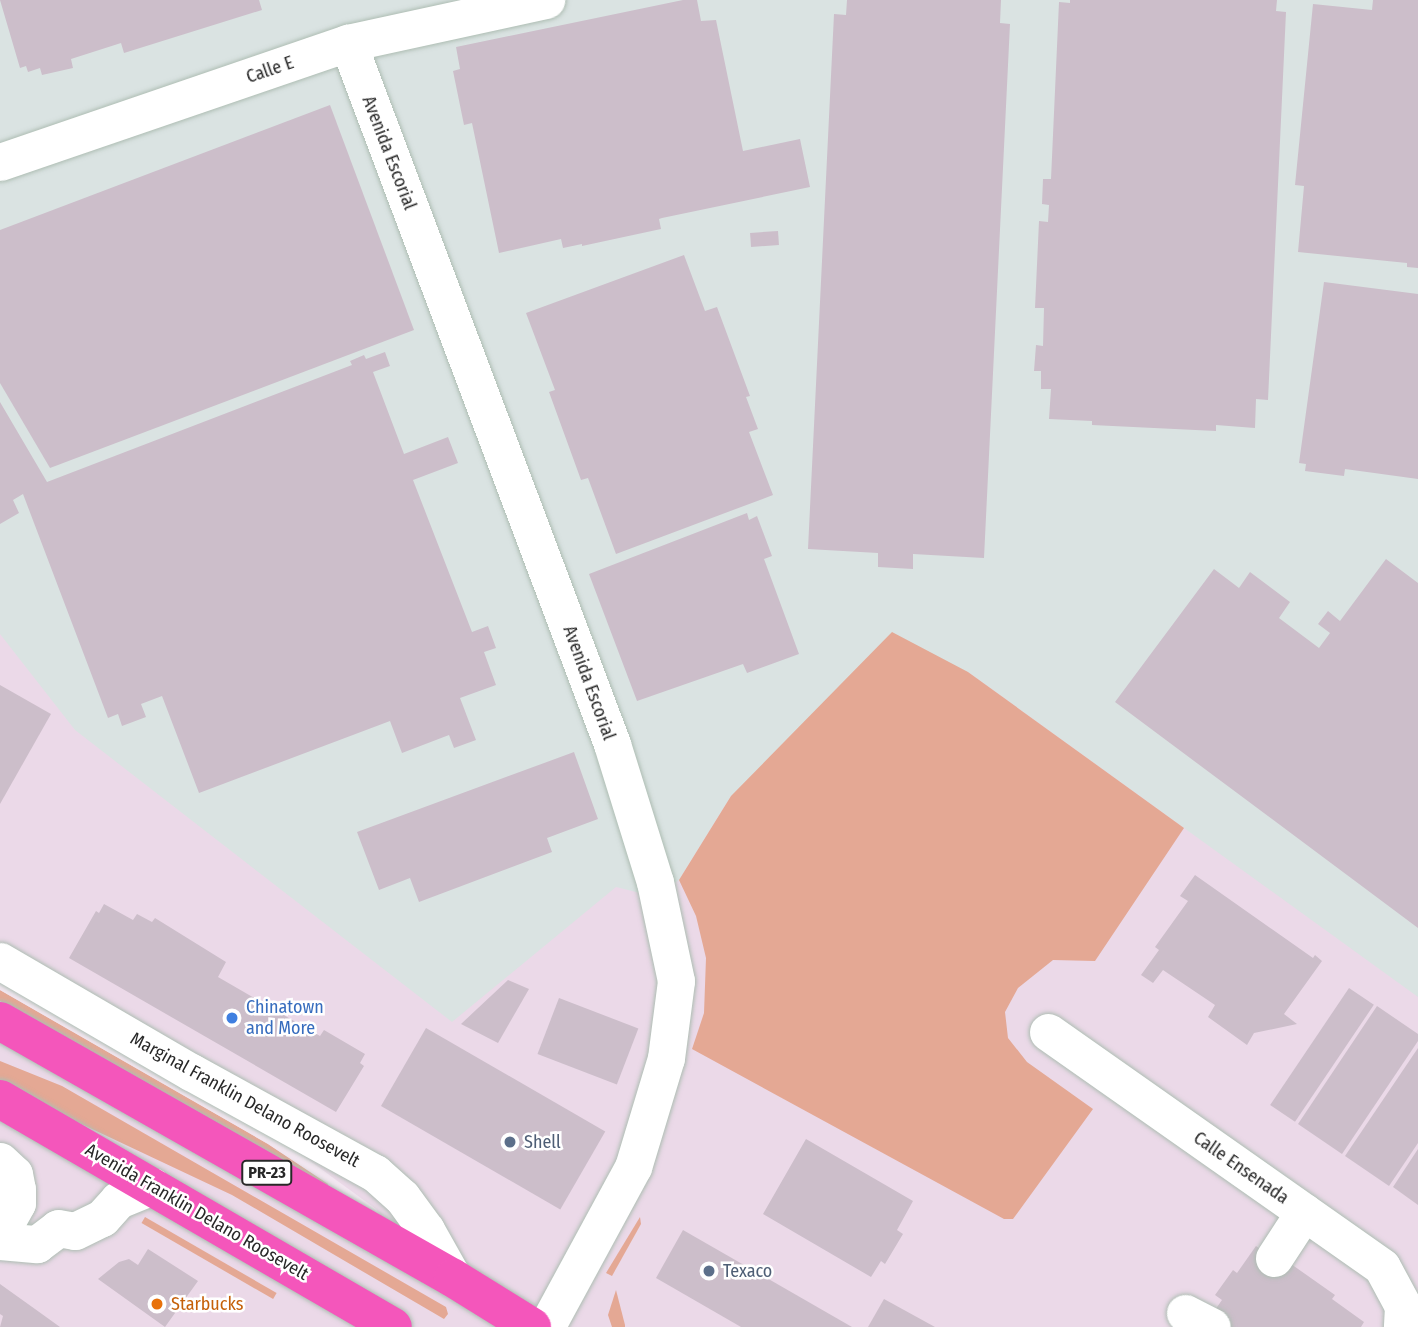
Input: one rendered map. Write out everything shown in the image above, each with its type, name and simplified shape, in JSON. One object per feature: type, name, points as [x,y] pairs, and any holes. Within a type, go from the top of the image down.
[{"type":"main road","name":"PR-23","points":[[0,1021],[453,1278],[533,1327]]},
{"type":"main road","name":"Avenida Franklin Delano Roosevelt","points":[[0,1099],[135,1193],[393,1327]]},
{"type":"street","name":"Calle E","points":[[0,162],[348,43],[546,0]]},
{"type":"street","name":"Avenida Escorial","points":[[348,43],[612,744],[655,882],[676,981],[666,1058],[633,1167],[546,1327]]},
{"type":"street","name":"Marginal Franklin Delano Roosevelt","points":[[0,961],[191,1072],[375,1172],[402,1197],[426,1230],[453,1278]]},
{"type":"street","name":"Calle Ensenada","points":[[1048,1032],[1381,1267],[1403,1306],[1402,1327]]},
{"type":"street","points":[[0,1161],[14,1174],[18,1189],[17,1203],[0,1234]]},
{"type":"street","points":[[0,1241],[48,1236],[59,1214],[68,1208],[97,1196],[135,1193]]},
{"type":"street","points":[[1274,1258],[1304,1212]]},
{"type":"shaded area","points":[[0,0],[1418,0],[1418,997],[968,672],[731,796],[679,880],[665,889],[640,893],[616,887],[452,1022],[75,730],[0,634]]},
{"type":"shaded area","points":[[892,632],[968,672],[1184,828],[1095,961],[1053,960],[1018,988],[1005,1012],[1008,1038],[1027,1062],[1093,1109],[1013,1219],[1004,1219],[692,1049],[704,1013],[706,958],[696,916],[679,880],[731,796]]},
{"type":"shaded area","points":[[0,980],[284,1142],[376,1209],[382,1218],[327,1190],[328,1184],[268,1144],[0,990]]},
{"type":"shaded area","points":[[0,990],[268,1144],[329,1184],[327,1190],[0,1001]]},
{"type":"shaded area","points":[[0,1061],[62,1086],[446,1307],[448,1314],[444,1319],[232,1195],[58,1113],[0,1081]]},
{"type":"shaded area","points":[[145,1217],[277,1293],[273,1299],[142,1223]]},
{"type":"shaded area","points":[[640,1217],[641,1224],[612,1276],[606,1273]]},
{"type":"shaded area","points":[[616,1290],[625,1327],[612,1327],[608,1315]]},
{"type":"building","points":[[0,0],[259,0],[262,10],[124,53],[121,43],[71,59],[73,68],[42,75],[40,68],[28,72],[26,66],[20,68]]},
{"type":"building","points":[[683,0],[697,0],[701,21],[716,20],[743,151],[800,139],[810,187],[662,218],[659,219],[661,229],[582,246],[563,248],[561,239],[499,253],[472,123],[464,125],[453,71],[460,69],[456,47]]},
{"type":"building","points":[[847,0],[1001,0],[1000,23],[1010,24],[984,558],[913,554],[913,569],[878,567],[878,553],[808,549],[834,14],[846,15]]},
{"type":"building","points":[[1070,0],[1277,0],[1276,11],[1286,12],[1268,400],[1256,399],[1255,428],[1216,425],[1216,431],[1092,425],[1092,421],[1049,419],[1051,389],[1041,389],[1041,371],[1034,371],[1036,345],[1043,346],[1044,308],[1035,308],[1039,221],[1048,222],[1049,205],[1042,204],[1043,179],[1051,179],[1059,2],[1070,3]]},
{"type":"building","points":[[1373,0],[1418,0],[1418,268],[1407,267],[1407,263],[1298,252],[1304,186],[1295,185],[1313,4],[1372,10]]},
{"type":"building","points":[[330,105],[414,330],[50,468],[0,383],[0,230]]},
{"type":"building","points":[[778,231],[779,245],[751,247],[750,233]]},
{"type":"building","points":[[684,255],[705,311],[717,307],[750,396],[746,397],[758,429],[749,432],[773,495],[616,554],[588,478],[581,480],[549,392],[555,390],[526,313]]},
{"type":"building","points":[[1324,282],[1418,294],[1418,479],[1345,469],[1344,476],[1305,471],[1306,464],[1299,463]]},
{"type":"building","points":[[385,352],[390,366],[373,372],[404,454],[448,437],[458,463],[413,480],[472,632],[488,626],[496,648],[484,652],[496,685],[460,698],[476,740],[454,748],[449,735],[402,753],[390,721],[199,793],[162,696],[141,704],[146,717],[122,726],[118,714],[108,718],[23,494],[13,500],[19,513],[0,524],[0,402],[47,482],[352,365],[350,361],[364,355],[366,359]]},
{"type":"building","points":[[747,513],[749,520],[757,516],[772,556],[764,559],[799,654],[747,673],[743,664],[637,701],[589,574]]},
{"type":"building","points":[[1386,559],[1418,583],[1418,928],[1115,702],[1214,569],[1239,588],[1250,572],[1290,602],[1279,618],[1319,648],[1330,633],[1318,624],[1328,611],[1340,621]]},
{"type":"building","points":[[0,685],[51,714],[0,804]]},
{"type":"building","points":[[574,752],[598,819],[547,838],[552,852],[419,902],[410,878],[379,890],[357,832]]},
{"type":"building","points":[[1195,875],[1313,958],[1315,955],[1322,961],[1284,1014],[1297,1024],[1254,1033],[1247,1045],[1208,1017],[1215,1005],[1163,970],[1153,983],[1141,975],[1159,950],[1155,947],[1188,901],[1180,896]]},
{"type":"building","name":"Chinatown and More","points":[[104,904],[133,920],[137,914],[152,922],[155,918],[226,962],[218,977],[320,1036],[324,1030],[365,1054],[360,1063],[364,1066],[336,1112],[69,958],[96,911],[99,913]]},
{"type":"building","points":[[508,980],[529,989],[498,1043],[461,1024]]},
{"type":"building","points":[[1349,988],[1374,1005],[1295,1122],[1270,1105]]},
{"type":"building","points":[[559,998],[638,1028],[617,1084],[537,1054]]},
{"type":"building","points":[[1377,1006],[1418,1034],[1418,1041],[1342,1154],[1298,1124]]},
{"type":"building","points":[[426,1028],[605,1132],[560,1209],[381,1106]]},
{"type":"building","points":[[1418,1048],[1418,1143],[1389,1186],[1345,1156]]},
{"type":"building","points":[[806,1139],[913,1201],[897,1230],[903,1234],[885,1264],[881,1261],[871,1277],[763,1214]]},
{"type":"building","points":[[1418,1149],[1418,1205],[1393,1187]]},
{"type":"building","points":[[683,1230],[852,1327],[741,1327],[656,1278]]},
{"type":"building","points":[[1256,1246],[1287,1268],[1291,1264],[1335,1295],[1332,1299],[1364,1322],[1361,1327],[1224,1327],[1210,1317],[1222,1300],[1215,1295],[1233,1270],[1237,1273]]},
{"type":"building","name":"Starbucks","points":[[148,1249],[198,1281],[165,1327],[98,1279],[119,1262],[129,1259],[138,1265]]},
{"type":"building","points":[[0,1284],[60,1327],[0,1327],[3,1316],[0,1314]]},
{"type":"building","points":[[884,1299],[935,1327],[868,1327]]},
{"type":"place","name":"Chinatown and More","points":[[232,1018]]},
{"type":"place","name":"Shell","points":[[510,1142]]},
{"type":"place","name":"Texaco","points":[[709,1271]]},
{"type":"place","name":"Starbucks","points":[[157,1304]]}]
